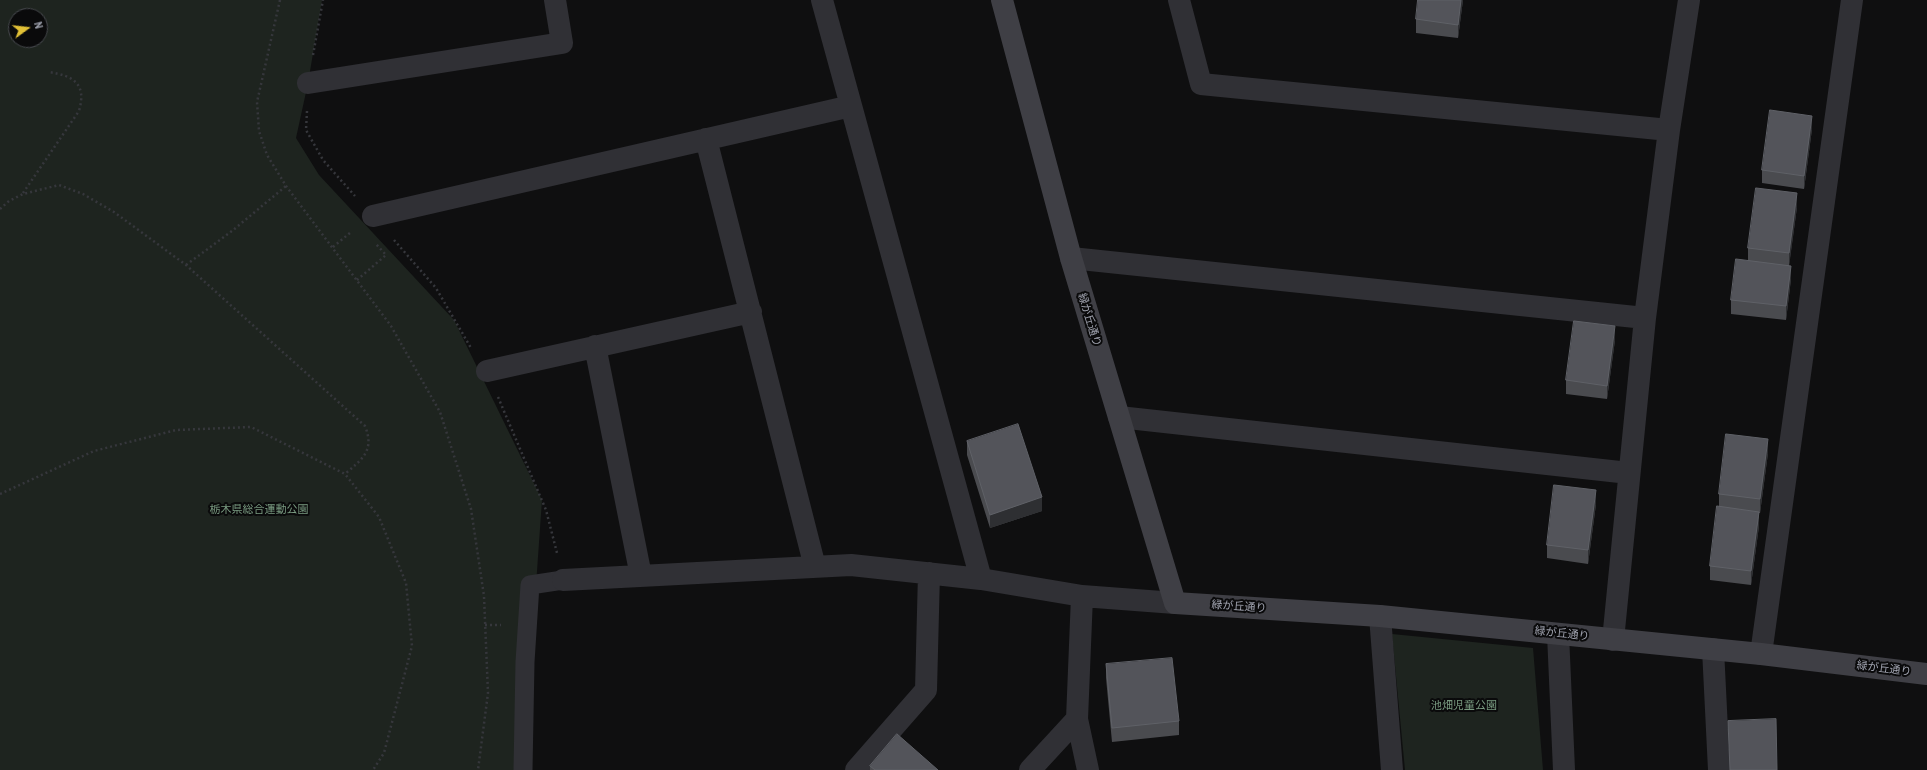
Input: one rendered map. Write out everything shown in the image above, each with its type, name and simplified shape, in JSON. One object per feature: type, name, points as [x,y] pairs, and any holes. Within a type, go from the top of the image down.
[{"type":"street","points":[[308,83],[562,43],[555,0]]},
{"type":"street","points":[[822,0],[981,579]]},
{"type":"street","name":"緑が丘通り","points":[[1002,0],[1071,258],[1175,603],[1380,616],[1761,654],[1927,674]]},
{"type":"street","points":[[1179,0],[1201,84],[1669,130]]},
{"type":"street","points":[[1613,640],[1645,318],[1669,130],[1689,0]]},
{"type":"street","points":[[1761,654],[1852,0]]},
{"type":"street","points":[[366,221],[706,139],[851,106]]},
{"type":"street","points":[[706,139],[815,567]]},
{"type":"street","points":[[1071,258],[1645,318]]},
{"type":"street","points":[[487,371],[750,312]]},
{"type":"street","points":[[595,346],[641,576]]},
{"type":"street","points":[[1119,417],[1630,473]]},
{"type":"street","points":[[563,580],[851,565],[981,579],[1082,596],[1175,603]]},
{"type":"street","points":[[856,770],[926,690],[930,573]]},
{"type":"street","points":[[1082,596],[1077,719],[1088,770]]},
{"type":"street","points":[[1380,616],[1392,770]]},
{"type":"street","points":[[1558,634],[1564,770]]},
{"type":"street","points":[[1713,649],[1719,770]]},
{"type":"street","points":[[1030,770],[1077,719]]},
{"type":"lane","points":[[523,770],[525,662],[530,585],[563,580]]},
{"type":"path","points":[[280,0],[258,102],[259,130],[267,155],[286,186],[391,326],[440,412],[471,509],[484,596],[488,693],[478,770]]},
{"type":"path","points":[[322,0],[308,83],[306,130],[323,160],[366,221],[386,255],[357,280]]},
{"type":"path","points":[[23,194],[79,111],[82,100],[78,84],[67,75],[49,72]]},
{"type":"path","points":[[0,209],[9,200],[23,194],[59,185],[83,194],[114,212],[186,265],[365,426],[369,435],[369,445],[364,456],[345,474]]},
{"type":"path","points":[[186,265],[232,231],[286,186]]},
{"type":"path","points":[[332,247],[366,221]]},
{"type":"path","points":[[366,221],[436,288],[458,328],[487,371],[546,510],[563,580]]},
{"type":"path","points":[[0,494],[94,450],[176,430],[251,427],[345,474],[379,517],[406,583],[412,646],[384,753],[373,770]]},
{"type":"green space","name":"栃木県総合運動公園","points":[[0,0],[322,0],[308,83],[296,138],[319,175],[454,320],[542,500],[523,770],[0,770]]},
{"type":"green space","name":"池畑児童公園","points":[[1392,634],[1533,648],[1543,770],[1405,770]]},
{"type":"building","points":[[1418,0],[1461,0],[1458,25],[1416,19]]},
{"type":"building","points":[[1770,110],[1812,116],[1804,176],[1762,170]]},
{"type":"building","points":[[1756,188],[1797,193],[1789,253],[1748,248]]},
{"type":"building","points":[[1736,259],[1791,266],[1786,306],[1731,300]]},
{"type":"building","points":[[1574,321],[1615,326],[1607,386],[1566,380]]},
{"type":"building","points":[[1018,424],[1042,497],[990,515],[967,441]]},
{"type":"building","points":[[1726,434],[1768,439],[1760,499],[1719,494]]},
{"type":"building","points":[[1554,485],[1596,490],[1588,550],[1547,545]]},
{"type":"building","points":[[1717,506],[1759,512],[1751,571],[1710,566]]},
{"type":"building","points":[[1172,658],[1179,721],[1112,728],[1106,664]]},
{"type":"building","points":[[1776,719],[1777,770],[1730,770],[1728,721]]},
{"type":"building","points":[[897,734],[938,770],[875,770],[870,766]]}]
